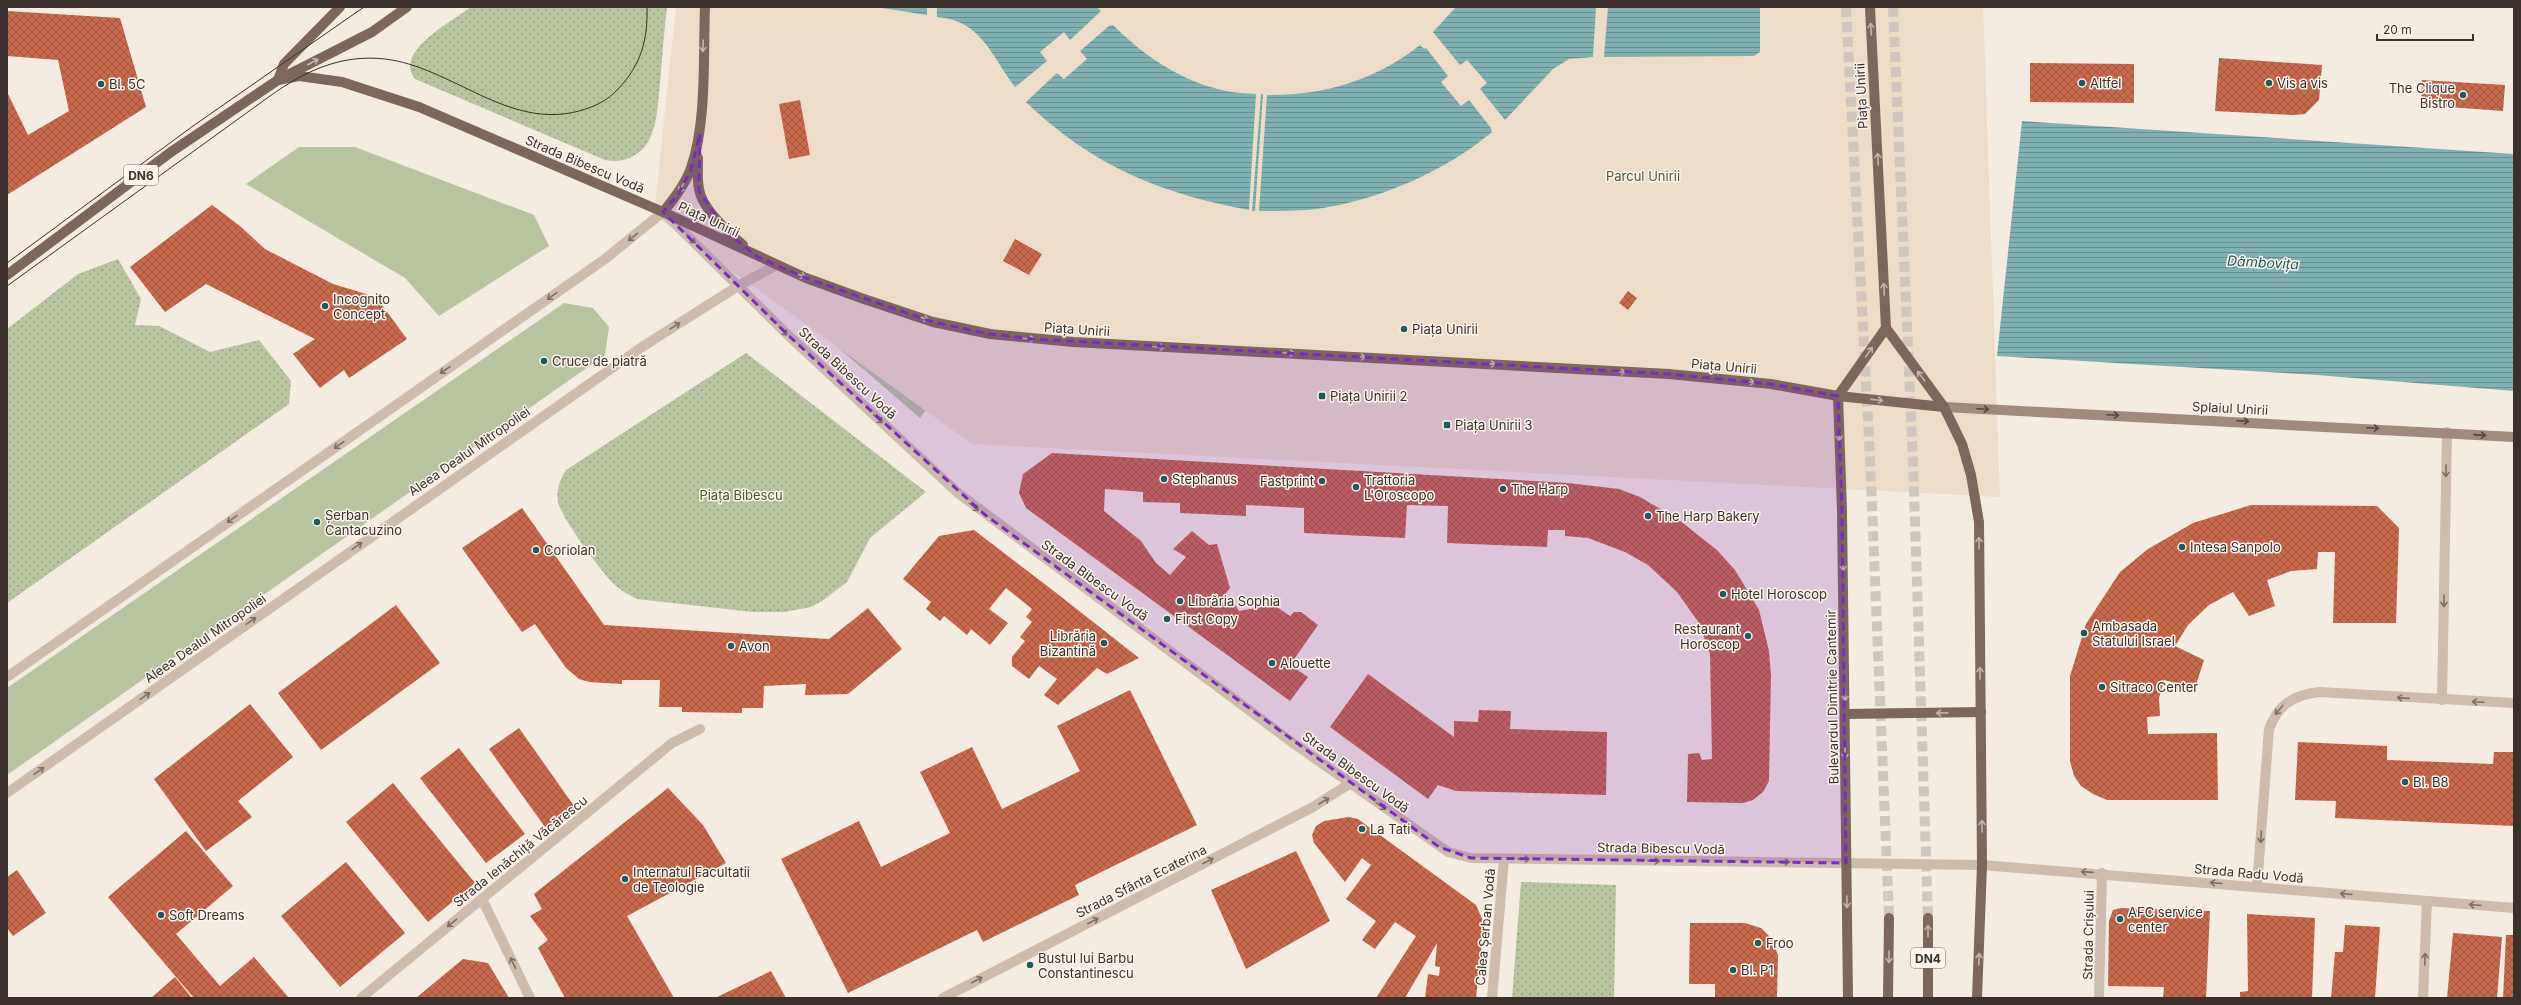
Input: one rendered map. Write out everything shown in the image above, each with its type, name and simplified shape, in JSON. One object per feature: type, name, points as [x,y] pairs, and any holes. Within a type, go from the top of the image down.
[{"type":"main road","points":[[278,80],[284,64],[340,7]]},
{"type":"main road","points":[[278,80],[372,32],[407,7]]},
{"type":"main road","name":"Piața Unirii","points":[[705,7],[699,191],[709,210],[728,233],[758,257]]},
{"type":"main road","name":"Piața Unirii","points":[[1870,7],[1886,328]]},
{"type":"main road","name":"Strada Bibescu Vodă","points":[[278,80],[299,76],[335,81],[419,107],[663,212]]},
{"type":"main road","name":"DN6","points":[[7,275],[171,152],[278,80]]},
{"type":"main road","name":"Piața Unirii","points":[[700,134],[691,169],[679,193],[663,212],[806,278],[925,319],[990,334],[1073,342],[1670,374],[1771,384],[1838,396],[1944,407]]},
{"type":"main road","points":[[1838,396],[1886,328],[1944,407],[1962,444],[1971,474],[1979,522],[1982,865],[1977,998]]},
{"type":"main road","name":"Bulevardul Dimitrie Cantemir","points":[[1838,396],[1842,511],[1848,998]]},
{"type":"main road","name":"Splaiul Unirii","points":[[1944,407],[2447,432],[2514,437]]},
{"type":"main road","points":[[1845,714],[1981,712]]},
{"type":"main road","points":[[1888,998],[1889,918]]},
{"type":"main road","name":"DN4","points":[[1928,918],[1928,998]]},
{"type":"street","name":"Strada Bibescu Vodă","points":[[663,212],[738,286],[958,493],[1350,784],[1448,852],[1471,858],[1504,859],[1982,865]]},
{"type":"street","points":[[7,677],[605,259],[663,212]]},
{"type":"street","name":"Aleea Dealul Mitropoliei","points":[[7,793],[502,443],[642,347],[738,286],[778,265]]},
{"type":"street","points":[[2442,700],[2447,432]]},
{"type":"street","points":[[2258,886],[2267,740],[2274,716],[2282,706],[2293,697],[2319,692],[2514,703]]},
{"type":"street","name":"Strada Ienăchiță Văcărescu","points":[[361,998],[672,743],[700,729]]},
{"type":"street","name":"Strada Sfânta Ecaterina","points":[[943,998],[1313,807],[1350,784]]},
{"type":"street","name":"Calea Șerban Vodă","points":[[1492,998],[1504,859]]},
{"type":"street","name":"Strada Radu Vodă","points":[[1982,865],[2102,873],[2514,908]]},
{"type":"street","name":"Strada Crișului","points":[[2099,998],[2102,873]]},
{"type":"street","points":[[482,899],[530,998]]},
{"type":"street","points":[[2423,998],[2427,901]]},
{"type":"highlighted area","points":[[700,134],[699,191],[728,233],[758,257],[806,278],[933,322],[990,334],[1032,339],[1669,374],[1771,384],[1838,396],[1842,511],[1846,863],[1471,858],[1439,847],[984,514],[789,336],[663,212],[679,193],[691,169]]},
{"type":"green space","points":[[471,7],[667,7],[655,125],[647,144],[637,154],[625,160],[605,160],[415,79],[410,69],[412,58],[418,48],[427,38]]},
{"type":"green space","points":[[299,147],[355,147],[534,215],[549,246],[439,316],[405,278],[246,184]]},
{"type":"green space","points":[[118,259],[141,299],[135,325],[159,326],[210,352],[259,340],[291,381],[289,404],[7,603],[7,329],[78,274]]},
{"type":"green space","points":[[564,303],[593,308],[609,327],[605,355],[7,775],[7,688]]},
{"type":"green space","points":[[819,331],[931,403],[920,418]]},
{"type":"green space","name":"Piața Bibescu","points":[[746,353],[926,492],[870,538],[847,582],[822,601],[811,607],[784,612],[753,612],[637,599],[619,589],[608,578],[566,520],[558,502],[558,489],[562,477],[566,470]]},
{"type":"green space","points":[[1521,882],[1616,885],[1614,998],[1512,998]]},
{"type":"shaded area","name":"Piața Unirii","points":[[676,7],[1983,7],[2000,497],[972,444],[654,215]]},
{"type":"water","points":[[876,7],[927,7],[927,15]]},
{"type":"water","points":[[937,7],[1097,7],[1101,11],[1070,40],[1064,32],[1040,52],[1047,61],[1015,87],[984,41],[965,25],[952,20],[937,17]]},
{"type":"water","points":[[1456,7],[1596,7],[1593,57],[1569,59],[1553,69],[1505,120],[1480,89],[1487,83],[1467,60],[1460,65],[1433,32]]},
{"type":"water","points":[[1608,7],[1760,7],[1760,52],[1754,56],[1604,57]]},
{"type":"water","points":[[1113,25],[1151,57],[1179,74],[1210,87],[1237,93],[1256,94],[1249,210],[1186,195],[1129,174],[1102,160],[1076,143],[1026,102],[1057,73],[1064,79],[1087,59],[1080,51],[1109,26]]},
{"type":"water","points":[[1420,45],[1424,49],[1426,48],[1448,76],[1441,82],[1461,106],[1469,100],[1491,128],[1492,132],[1453,160],[1432,172],[1364,199],[1317,209],[1295,211],[1259,211],[1267,95],[1308,93],[1348,84],[1385,68]]},
{"type":"water","points":[[1261,94],[1263,94],[1255,211],[1252,211]]},
{"type":"water","name":"Dâmbovița","points":[[2022,121],[2514,154],[2514,391],[2317,375],[1997,356]]},
{"type":"building","name":"Bl. 5C","points":[[7,11],[120,18],[146,107],[7,195],[7,92],[28,135],[69,111],[58,60],[7,56]]},
{"type":"building","name":"Vis a vis","points":[[2219,58],[2322,65],[2319,100],[2305,114],[2293,115],[2215,111]]},
{"type":"building","name":"Altfel","points":[[2030,63],[2134,64],[2134,103],[2030,102]]},
{"type":"building","name":"The Clique Bistro","points":[[2422,80],[2505,85],[2503,111],[2421,105]]},
{"type":"building","points":[[800,100],[810,155],[789,159],[779,104]]},
{"type":"building","points":[[212,205],[240,226],[265,249],[333,284],[376,297],[407,339],[349,378],[344,370],[320,388],[293,354],[315,339],[206,284],[165,312],[130,267]]},
{"type":"building","points":[[1015,239],[1042,254],[1029,275],[1003,261]]},
{"type":"building","points":[[1628,291],[1637,298],[1628,310],[1619,303]]},
{"type":"building","points":[[1052,453],[1568,483],[1619,489],[1640,497],[1679,520],[1717,550],[1735,570],[1759,610],[1769,651],[1771,675],[1769,781],[1763,792],[1753,800],[1743,803],[1687,802],[1688,754],[1699,753],[1702,760],[1712,759],[1710,654],[1699,623],[1677,592],[1648,565],[1625,552],[1588,538],[1565,536],[1565,530],[1548,530],[1547,547],[1447,543],[1448,506],[1407,505],[1405,538],[1304,533],[1304,508],[1246,505],[1246,516],[1180,513],[1180,503],[1143,502],[1143,492],[1105,489],[1104,511],[1141,541],[1156,563],[1170,575],[1186,557],[1173,549],[1192,531],[1209,545],[1217,544],[1230,588],[1220,601],[1225,605],[1235,605],[1239,611],[1274,605],[1290,616],[1294,612],[1301,612],[1318,625],[1290,665],[1308,677],[1290,701],[1026,508],[1019,493],[1023,474]]},
{"type":"building","points":[[2251,505],[2377,506],[2399,528],[2396,623],[2333,623],[2335,552],[2318,552],[2317,569],[2291,571],[2267,580],[2275,606],[2249,616],[2233,592],[2209,605],[2188,625],[2175,646],[2204,660],[2195,688],[2164,680],[2159,698],[2160,716],[2147,717],[2148,734],[2217,733],[2218,800],[2107,800],[2093,794],[2081,786],[2074,776],[2070,761],[2070,676],[2086,624],[2120,572],[2148,549],[2193,523]]},
{"type":"building","points":[[522,508],[604,625],[829,639],[868,608],[902,649],[848,694],[805,695],[806,684],[764,686],[763,708],[742,708],[742,713],[682,712],[682,707],[659,707],[660,680],[622,680],[622,684],[589,682],[579,679],[566,668],[535,624],[522,632],[462,548]]},
{"type":"building","points":[[974,530],[1139,658],[1107,674],[1097,668],[1058,705],[1044,695],[1057,679],[1039,666],[1029,679],[1012,666],[1012,657],[1025,641],[1020,637],[1032,622],[1026,617],[1032,609],[1006,588],[989,609],[1008,623],[990,645],[971,629],[967,635],[944,616],[940,621],[926,609],[931,602],[903,579],[939,536]]},
{"type":"building","points":[[396,605],[440,663],[321,750],[278,693]]},
{"type":"building","points":[[1368,674],[1454,737],[1454,721],[1478,722],[1479,710],[1511,711],[1510,729],[1607,732],[1606,795],[1456,791],[1438,785],[1428,799],[1330,727]]},
{"type":"building","points":[[1130,690],[1197,825],[1075,885],[1079,895],[983,942],[977,930],[848,993],[781,859],[859,821],[881,867],[950,833],[920,772],[972,747],[1002,809],[1080,771],[1057,726]]},
{"type":"building","points":[[250,704],[293,757],[238,801],[252,817],[206,851],[154,779]]},
{"type":"building","points":[[519,728],[574,806],[545,827],[489,749]]},
{"type":"building","name":"Bl. B8","points":[[2298,742],[2387,746],[2387,760],[2493,764],[2494,752],[2514,752],[2514,826],[2335,818],[2336,801],[2295,800]]},
{"type":"building","points":[[459,748],[525,834],[486,863],[420,778]]},
{"type":"building","points":[[393,783],[475,883],[428,922],[346,822]]},
{"type":"building","name":"Internatul Facultatii de Teologie","points":[[668,788],[703,825],[726,863],[627,916],[674,998],[565,998],[538,948],[548,940],[530,916],[542,909],[534,894]]},
{"type":"building","points":[[1349,817],[1358,819],[1476,905],[1484,923],[1476,998],[1425,998],[1428,974],[1439,976],[1440,967],[1435,966],[1437,943],[1405,998],[1376,998],[1416,936],[1395,922],[1375,949],[1362,940],[1376,921],[1346,899],[1371,865],[1362,858],[1345,882],[1314,843],[1312,835],[1316,826],[1324,821]]},
{"type":"building","name":"Soft Dreams","points":[[186,831],[233,886],[176,934],[220,986],[254,957],[289,998],[194,998],[108,897]]},
{"type":"building","points":[[1296,851],[1330,921],[1246,969],[1211,890]]},
{"type":"building","points":[[346,862],[405,933],[340,987],[281,916]]},
{"type":"building","points":[[17,870],[46,913],[13,936],[7,928],[7,877]]},
{"type":"building","points":[[2121,908],[2210,911],[2206,998],[2163,998],[2164,987],[2108,986],[2109,921],[2113,910]]},
{"type":"building","points":[[2247,914],[2315,918],[2312,998],[2240,998],[2240,992],[2248,991]]},
{"type":"building","name":"Bl. P1","points":[[1690,923],[1745,923],[1761,928],[1772,939],[1778,955],[1777,998],[1715,998],[1715,984],[1689,984]]},
{"type":"building","points":[[2345,925],[2380,927],[2375,998],[2331,998],[2335,952],[2343,952]]},
{"type":"building","points":[[2453,933],[2502,937],[2497,998],[2447,998]]},
{"type":"building","points":[[2506,935],[2514,935],[2514,998],[2503,998]]},
{"type":"building","points":[[463,959],[488,963],[509,998],[416,998]]},
{"type":"building","points":[[771,971],[786,998],[715,998]]},
{"type":"building","points":[[175,977],[192,998],[151,998]]},
{"type":"tunnel","points":[[1846,7],[1870,458],[1889,918]]},
{"type":"tunnel","points":[[1893,7],[1913,461],[1928,918]]},
{"type":"tram line","points":[[7,263],[193,126],[364,7]]},
{"type":"tram line","points":[[7,286],[270,96],[310,72],[324,66],[353,59],[385,59],[410,64],[434,73],[504,105],[528,112],[553,115],[579,111],[590,108],[609,97],[626,80],[632,71],[642,51],[646,30],[647,7]]},
{"type":"place","name":"Altfel","points":[[2082,83]]},
{"type":"place","name":"Vis a vis","points":[[2269,83]]},
{"type":"place","name":"Bl. 5C","points":[[101,84]]},
{"type":"place","name":"The Clique Bistro","points":[[2463,95]]},
{"type":"place","name":"Incognito Concept","points":[[325,306]]},
{"type":"place","name":"Piața Unirii","points":[[1404,329]]},
{"type":"place","name":"Cruce de piatră","points":[[544,361]]},
{"type":"place","name":"Piața Unirii 2","points":[[1322,396]]},
{"type":"place","name":"Piața Unirii 3","points":[[1447,425]]},
{"type":"place","name":"Stephanus","points":[[1164,479]]},
{"type":"place","name":"Fastprint","points":[[1322,481]]},
{"type":"place","name":"Trattoria L'Oroscopo","points":[[1356,487]]},
{"type":"place","name":"The Harp","points":[[1503,489]]},
{"type":"place","name":"The Harp Bakery","points":[[1648,516]]},
{"type":"place","name":"Șerban Cantacuzino","points":[[317,522]]},
{"type":"place","name":"Intesa Sanpolo","points":[[2182,547]]},
{"type":"place","name":"Coriolan","points":[[536,550]]},
{"type":"place","name":"Hotel Horoscop","points":[[1723,594]]},
{"type":"place","name":"Librăria Sophia","points":[[1180,601]]},
{"type":"place","name":"First Copy","points":[[1167,619]]},
{"type":"place","name":"Ambasada Statului Israel","points":[[2084,633]]},
{"type":"place","name":"Restaurant Horoscop","points":[[1748,636]]},
{"type":"place","name":"Librăria Bizantină","points":[[1104,643]]},
{"type":"place","name":"Avon","points":[[731,646]]},
{"type":"place","name":"Alouette","points":[[1272,663]]},
{"type":"place","name":"Sitraco Center","points":[[2102,687]]},
{"type":"place","name":"Bl. B8","points":[[2405,782]]},
{"type":"place","name":"La Tati","points":[[1362,829]]},
{"type":"place","name":"Internatul Facultatii de Teologie","points":[[625,879]]},
{"type":"place","name":"Soft Dreams","points":[[161,915]]},
{"type":"place","name":"AFC service center","points":[[2120,919]]},
{"type":"place","name":"Froo","points":[[1758,943]]},
{"type":"place","name":"Bustul lui Barbu Constantinescu","points":[[1030,965]]},
{"type":"place","name":"Bl. P1","points":[[1733,970]]},
{"type":"park label","name":"Parcul Unirii","points":[[1643,176]]}]
